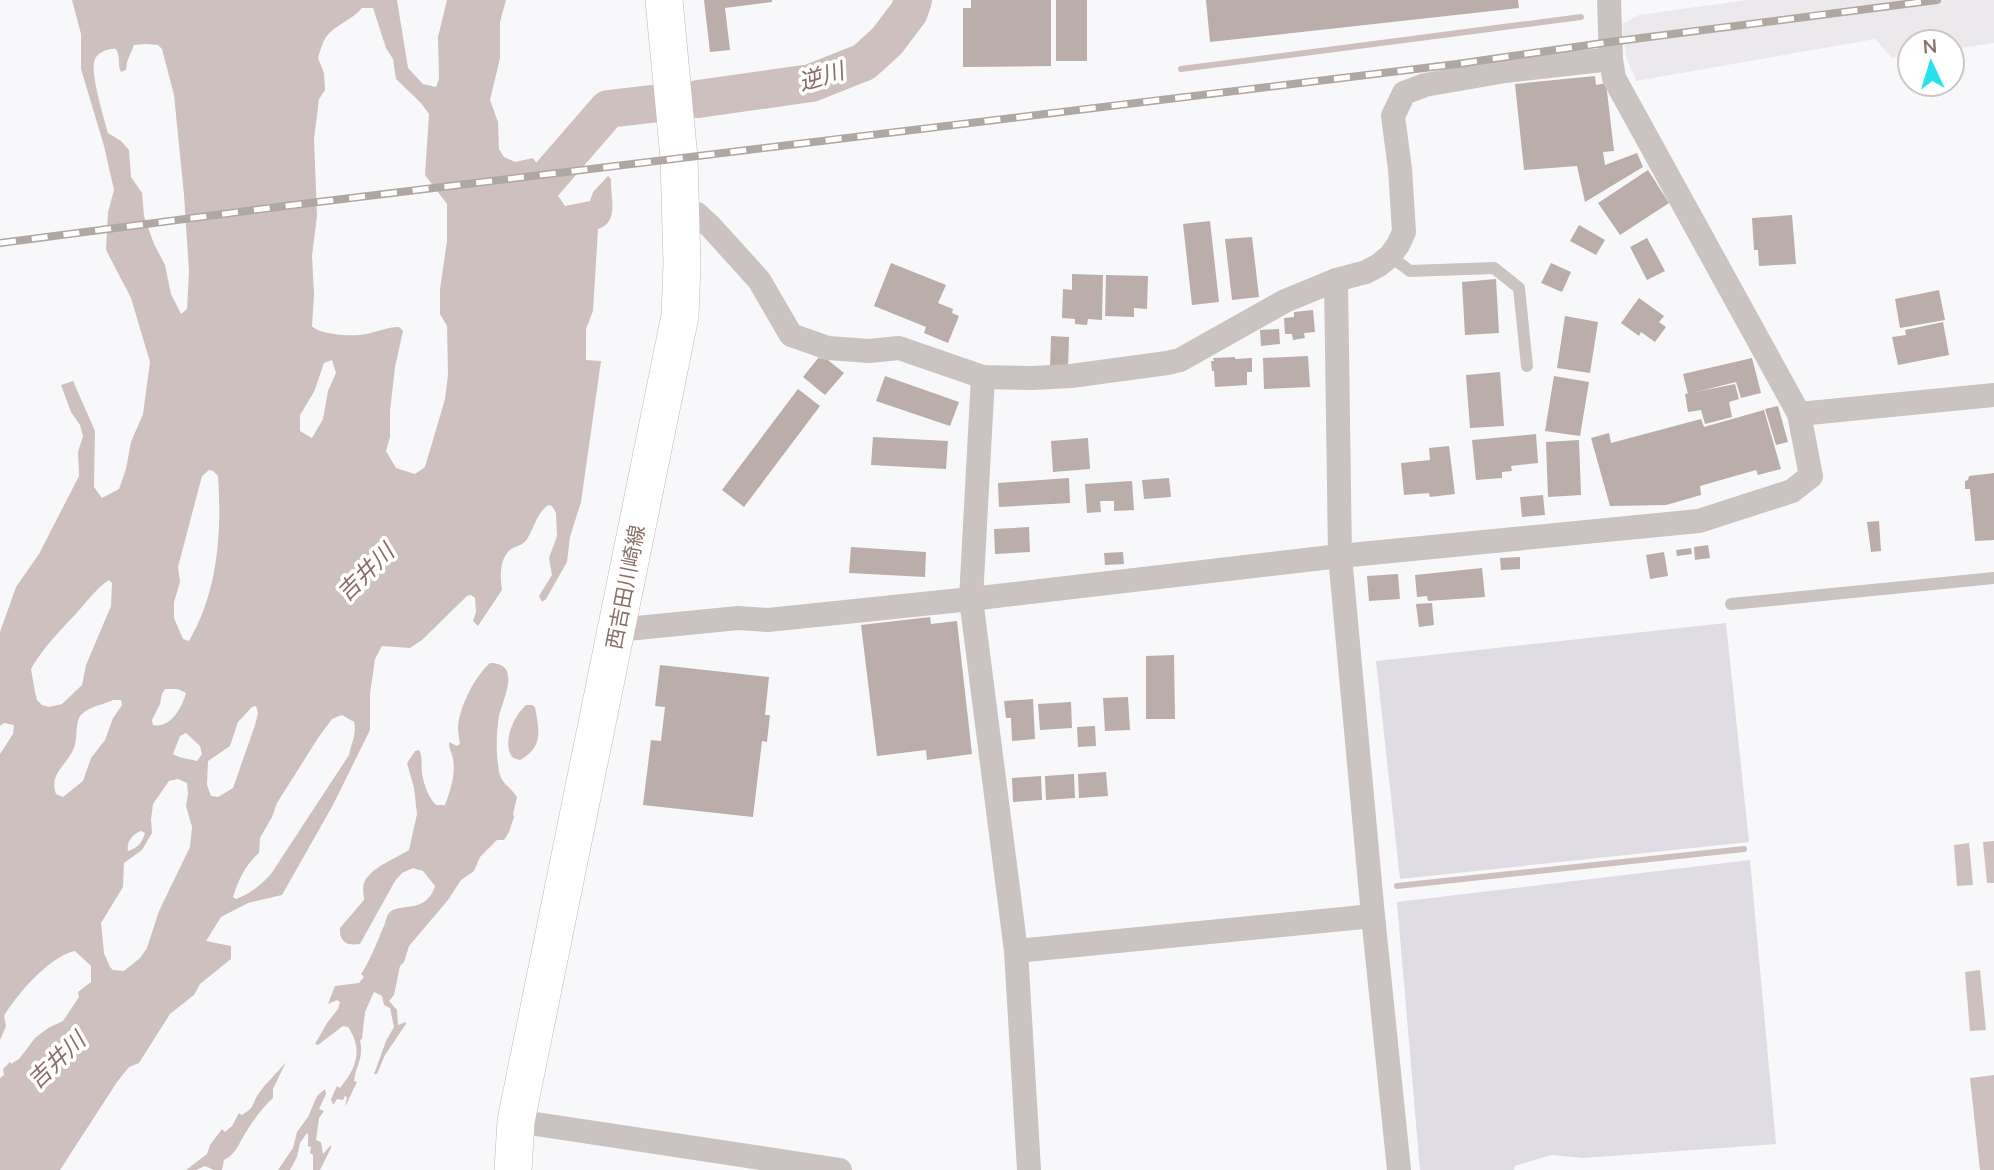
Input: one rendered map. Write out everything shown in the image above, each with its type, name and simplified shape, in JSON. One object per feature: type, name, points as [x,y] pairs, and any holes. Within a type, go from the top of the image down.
[{"type":"main road","name":"西吉田川崎線","points":[[514,1146],[680,316],[682,264],[679,158],[663,0]]},
{"type":"street","points":[[617,630],[738,618],[768,620],[1340,556],[1699,521],[1792,491],[1811,476],[1799,414],[1614,78],[1609,0]]},
{"type":"street","points":[[681,212],[697,214],[759,280],[791,335],[828,348],[869,351],[900,348],[983,377],[1071,376],[1167,363],[1180,360],[1285,301],[1336,280],[1366,272],[1390,256],[1404,232],[1393,116],[1404,93],[1425,85],[1505,71],[1611,59]]},
{"type":"street","points":[[1336,280],[1340,556],[1399,1170]]},
{"type":"street","points":[[983,377],[971,599],[1016,951],[1029,1170]]},
{"type":"street","points":[[1799,414],[1994,395]]},
{"type":"street","points":[[1016,951],[1373,916]]},
{"type":"street","points":[[514,1146],[840,1170]]},
{"type":"lane","points":[[1390,256],[1410,271],[1494,268],[1519,288],[1527,366]]},
{"type":"lane","points":[[1731,604],[1994,578]]},
{"type":"shaded area","points":[[1747,0],[1994,0],[1994,43],[1966,47],[1966,28],[1896,28],[1896,57],[1892,58],[1875,39],[1636,81],[1626,57],[1622,24],[1639,15]]},
{"type":"shaded area","points":[[1726,623],[1749,842],[1400,879],[1376,661]]},
{"type":"shaded area","points":[[1750,860],[1776,1144],[1583,1158],[1551,1155],[1515,1166],[1514,1170],[1420,1170],[1397,902]]},
{"type":"water","name":"吉井川","points":[[72,0],[397,0],[408,68],[423,84],[436,87],[439,79],[438,37],[447,0],[506,0],[500,22],[500,58],[490,100],[498,122],[499,149],[504,157],[515,162],[533,158],[565,206],[590,201],[593,192],[608,176],[611,179],[612,215],[605,226],[598,229],[593,311],[586,329],[586,360],[601,361],[581,502],[570,537],[567,562],[546,599],[542,602],[539,596],[552,575],[549,558],[557,536],[556,513],[552,506],[548,505],[525,541],[505,556],[501,573],[502,590],[478,626],[473,621],[476,612],[475,598],[471,595],[410,648],[382,646],[375,659],[370,694],[370,730],[333,805],[282,895],[248,903],[221,917],[206,941],[231,946],[231,959],[200,984],[194,995],[170,1014],[139,1063],[129,1067],[117,1082],[60,1170],[0,1170],[0,1078],[4,1075],[3,1069],[10,1062],[11,1064],[19,1059],[35,1038],[63,1021],[79,997],[78,992],[91,982],[91,966],[75,951],[65,954],[45,968],[25,988],[4,1016],[6,1026],[0,1040],[0,754],[13,734],[14,725],[4,723],[0,726],[0,632],[16,587],[39,554],[79,476],[78,452],[83,436],[61,385],[73,381],[95,431],[94,487],[102,498],[119,489],[131,442],[143,414],[150,362],[131,298],[106,250],[108,212],[114,190],[81,69],[81,34]],"holes":[[[362,8],[373,8],[386,48],[393,59],[396,79],[429,114],[425,175],[447,204],[447,241],[440,289],[440,314],[447,326],[448,375],[445,399],[425,467],[415,474],[396,468],[386,451],[390,437],[395,367],[403,331],[395,327],[361,335],[346,335],[329,333],[312,326],[312,256],[317,216],[314,139],[319,99],[325,90],[324,73],[318,58],[326,37]],[[134,45],[158,45],[162,49],[174,95],[189,271],[187,309],[181,314],[171,294],[165,265],[144,216],[142,193],[131,177],[129,150],[108,133],[96,86],[94,62],[100,54],[116,49],[121,72],[126,70]],[[332,360],[336,373],[328,391],[323,419],[312,438],[300,431],[300,415],[314,392],[324,363]],[[209,470],[213,471],[218,476],[219,497],[216,561],[206,602],[189,641],[183,639],[174,618],[174,602],[180,582],[178,567],[202,476]],[[109,580],[112,583],[111,606],[86,665],[82,685],[62,704],[49,707],[42,705],[37,700],[31,669],[48,645]],[[165,689],[178,689],[186,693],[179,710],[165,724],[153,725],[152,720]],[[113,700],[121,700],[122,705],[113,718],[105,740],[91,758],[83,781],[63,797],[56,794],[56,776],[75,746],[79,718],[94,707]],[[256,706],[258,713],[255,725],[233,788],[218,797],[211,796],[207,785],[208,761],[230,746],[238,722]],[[342,715],[354,722],[349,755],[271,874],[255,889],[236,899],[233,897],[237,885],[246,868],[259,853],[260,838],[277,803],[332,719]],[[186,733],[200,746],[202,754],[197,761],[173,754],[180,736]],[[178,779],[187,783],[186,806],[192,827],[190,847],[159,911],[147,948],[140,958],[124,971],[113,970],[104,953],[101,923],[123,887],[124,863],[142,850],[152,833],[153,804],[169,781]],[[141,831],[145,833],[139,845],[128,851],[133,836]]]},
{"type":"water","points":[[490,663],[506,669],[508,676],[499,716],[497,744],[500,775],[517,797],[509,832],[504,840],[497,840],[480,857],[474,871],[461,880],[448,900],[409,946],[400,966],[394,995],[389,1001],[397,1010],[398,1025],[406,1024],[385,1055],[377,1074],[374,1074],[394,1027],[390,1008],[384,1005],[382,996],[374,992],[365,1012],[360,1057],[354,1081],[357,1082],[345,1107],[345,1096],[343,1100],[337,1099],[333,1105],[331,1099],[337,1086],[340,1088],[351,1073],[357,1051],[353,1035],[348,1027],[343,1026],[318,1045],[315,1044],[338,1009],[340,1002],[337,1000],[328,1004],[335,986],[359,983],[364,977],[361,974],[389,913],[425,901],[435,886],[423,871],[413,868],[402,873],[395,881],[360,944],[345,942],[340,928],[364,900],[363,885],[367,877],[409,850],[417,814],[407,763],[415,751],[419,750],[420,753],[429,795],[436,805],[445,805],[454,770],[449,742],[457,746],[460,744],[458,726],[465,701],[474,683]]},
{"type":"water","points":[[526,705],[535,707],[538,737],[533,749],[520,760],[513,758],[508,745],[513,722]]},
{"type":"water","points":[[1994,841],[1994,883],[1987,883],[1983,842]]},
{"type":"water","points":[[1969,843],[1973,885],[1957,886],[1954,845]]},
{"type":"water","points":[[1980,970],[1986,1030],[1970,1031],[1965,972]]},
{"type":"water","points":[[286,1062],[273,1089],[273,1098],[256,1117],[235,1150],[224,1160],[222,1170],[205,1166],[186,1170],[207,1154],[222,1129],[225,1132],[239,1113],[242,1115],[250,1109],[262,1089]]},
{"type":"water","points":[[1994,1075],[1994,1170],[1980,1170],[1970,1078]]},
{"type":"water","points":[[325,1089],[326,1094],[319,1109],[324,1111],[319,1118],[316,1140],[321,1142],[323,1154],[331,1145],[331,1148],[320,1170],[313,1170],[313,1155],[310,1153],[311,1147],[308,1146],[307,1133],[300,1143],[290,1170],[278,1170],[293,1148],[297,1132],[308,1117],[317,1096]]},
{"type":"building","points":[[704,0],[772,2],[725,8],[730,50],[710,52]]},
{"type":"building","points":[[971,0],[1051,0],[1051,66],[963,67],[963,8],[971,8]]},
{"type":"building","points":[[1056,0],[1087,0],[1087,61],[1056,61]]},
{"type":"building","points":[[1206,0],[1518,0],[1519,8],[1210,42]]},
{"type":"building","points":[[1595,76],[1596,85],[1606,83],[1614,151],[1603,152],[1605,165],[1637,153],[1643,167],[1585,202],[1577,166],[1524,170],[1515,84]]},
{"type":"building","points":[[1648,170],[1669,203],[1620,235],[1598,203]]},
{"type":"building","points":[[1792,215],[1796,264],[1759,266],[1758,250],[1754,250],[1752,218]]},
{"type":"building","points":[[1210,221],[1219,302],[1192,305],[1183,224]]},
{"type":"building","points":[[1579,225],[1605,240],[1596,255],[1570,241]]},
{"type":"building","points":[[1252,237],[1259,297],[1232,300],[1225,239]]},
{"type":"building","points":[[1647,238],[1665,271],[1647,280],[1630,247]]},
{"type":"building","points":[[891,263],[946,285],[938,303],[953,309],[952,313],[959,316],[948,343],[924,333],[926,327],[874,306]]},
{"type":"building","points":[[1551,263],[1571,272],[1562,292],[1541,283]]},
{"type":"building","points":[[1072,274],[1103,275],[1102,320],[1088,319],[1087,325],[1075,324],[1075,319],[1062,318],[1063,289],[1072,290]]},
{"type":"building","points":[[1106,275],[1148,276],[1147,309],[1134,308],[1134,317],[1105,316]]},
{"type":"building","points":[[1496,279],[1499,333],[1465,335],[1462,282]]},
{"type":"building","points":[[1939,290],[1945,320],[1900,328],[1895,299]]},
{"type":"building","points":[[1639,298],[1664,316],[1659,322],[1666,327],[1655,342],[1641,332],[1639,336],[1621,323]]},
{"type":"building","points":[[1313,310],[1315,332],[1304,333],[1305,338],[1293,340],[1292,334],[1285,334],[1284,318],[1294,317],[1294,312]]},
{"type":"building","points":[[1565,316],[1598,322],[1590,373],[1557,368]]},
{"type":"building","points":[[1943,322],[1949,355],[1898,365],[1892,337],[1906,335],[1905,330]]},
{"type":"building","points":[[1279,329],[1280,344],[1261,346],[1260,330]]},
{"type":"building","points":[[1051,336],[1069,337],[1068,368],[1050,368]]},
{"type":"building","points":[[823,356],[844,373],[825,395],[803,377],[819,357],[821,359]]},
{"type":"building","points":[[1308,356],[1310,387],[1264,389],[1263,358]]},
{"type":"building","points":[[1213,358],[1252,358],[1252,372],[1247,372],[1247,385],[1215,387],[1211,361],[1214,361]]},
{"type":"building","points":[[1752,358],[1761,393],[1741,398],[1736,382],[1688,394],[1683,374]]},
{"type":"building","points":[[1500,372],[1504,426],[1470,428],[1466,375]]},
{"type":"building","points":[[885,376],[959,402],[950,426],[876,401]]},
{"type":"building","points":[[1554,376],[1589,382],[1580,436],[1545,431]]},
{"type":"building","points":[[1735,384],[1739,399],[1729,402],[1732,417],[1705,424],[1701,410],[1688,412],[1685,394]]},
{"type":"building","points":[[798,389],[820,406],[744,507],[722,490]]},
{"type":"building","points":[[1778,406],[1788,442],[1776,445],[1765,409]]},
{"type":"building","points":[[1764,410],[1781,469],[1758,475],[1756,470],[1700,486],[1701,495],[1666,505],[1610,506],[1591,438],[1609,433],[1611,443],[1701,419],[1704,427]]},
{"type":"building","points":[[1536,434],[1538,463],[1511,466],[1512,471],[1502,472],[1502,478],[1476,480],[1472,440]]},
{"type":"building","points":[[873,437],[948,441],[946,469],[871,465]]},
{"type":"building","points":[[1088,438],[1090,469],[1053,472],[1051,441]]},
{"type":"building","points":[[1579,440],[1581,495],[1548,497],[1546,442]]},
{"type":"building","points":[[1449,446],[1455,494],[1430,497],[1429,493],[1404,495],[1401,463],[1430,460],[1429,448]]},
{"type":"building","points":[[1994,473],[1994,540],[1975,541],[1970,489],[1965,489],[1965,481],[1969,476]]},
{"type":"building","points":[[1069,478],[1070,503],[999,507],[998,483]]},
{"type":"building","points":[[1169,478],[1171,497],[1144,499],[1142,480]]},
{"type":"building","points":[[1132,481],[1134,510],[1114,511],[1114,501],[1100,501],[1101,512],[1087,513],[1085,484]]},
{"type":"building","points":[[1543,495],[1545,515],[1522,517],[1520,497]]},
{"type":"building","points":[[1879,521],[1881,551],[1871,552],[1867,522]]},
{"type":"building","points":[[1029,527],[1030,552],[995,554],[994,529]]},
{"type":"building","points":[[1708,545],[1710,558],[1695,560],[1694,547]]},
{"type":"building","points":[[851,547],[926,552],[925,577],[849,573]]},
{"type":"building","points":[[1691,548],[1692,554],[1677,556],[1676,550]]},
{"type":"building","points":[[1123,552],[1124,564],[1105,565],[1104,553]]},
{"type":"building","points":[[1664,552],[1668,576],[1650,579],[1646,555]]},
{"type":"building","points":[[1520,557],[1520,569],[1501,570],[1500,558]]},
{"type":"building","points":[[1482,568],[1485,597],[1428,601],[1427,596],[1417,597],[1415,575]]},
{"type":"building","points":[[1398,574],[1400,599],[1369,601],[1367,576]]},
{"type":"building","points":[[1432,603],[1434,625],[1419,627],[1416,604]]},
{"type":"building","points":[[930,617],[931,624],[957,621],[972,754],[927,760],[926,750],[877,756],[861,625]]},
{"type":"building","points":[[1174,655],[1175,719],[1146,719],[1146,656]]},
{"type":"building","points":[[660,665],[769,677],[765,715],[770,715],[767,742],[762,741],[753,817],[643,805],[651,740],[661,741],[665,707],[655,706]]},
{"type":"building","points":[[1128,697],[1130,730],[1105,731],[1103,698]]},
{"type":"building","points":[[1033,699],[1035,739],[1012,741],[1011,718],[1006,718],[1004,701]]},
{"type":"building","points":[[1071,702],[1072,728],[1040,730],[1038,704]]},
{"type":"building","points":[[1095,726],[1096,746],[1078,747],[1077,727]]},
{"type":"building","points":[[1106,772],[1108,796],[1079,798],[1078,774]]},
{"type":"building","points":[[1074,774],[1075,798],[1046,800],[1045,776]]},
{"type":"building","points":[[1041,776],[1042,800],[1013,802],[1012,778]]},
{"type":"waterway","name":"逆川","points":[[698,99],[811,83],[864,62],[887,41],[909,12],[913,0]]},
{"type":"waterway","points":[[1181,69],[1581,17]]},
{"type":"waterway","name":"逆川","points":[[508,210],[536,192],[608,109],[651,104]]},
{"type":"waterway","points":[[1397,886],[1744,849]]},
{"type":"railway","points":[[0,243],[1457,64],[1937,0]]}]
